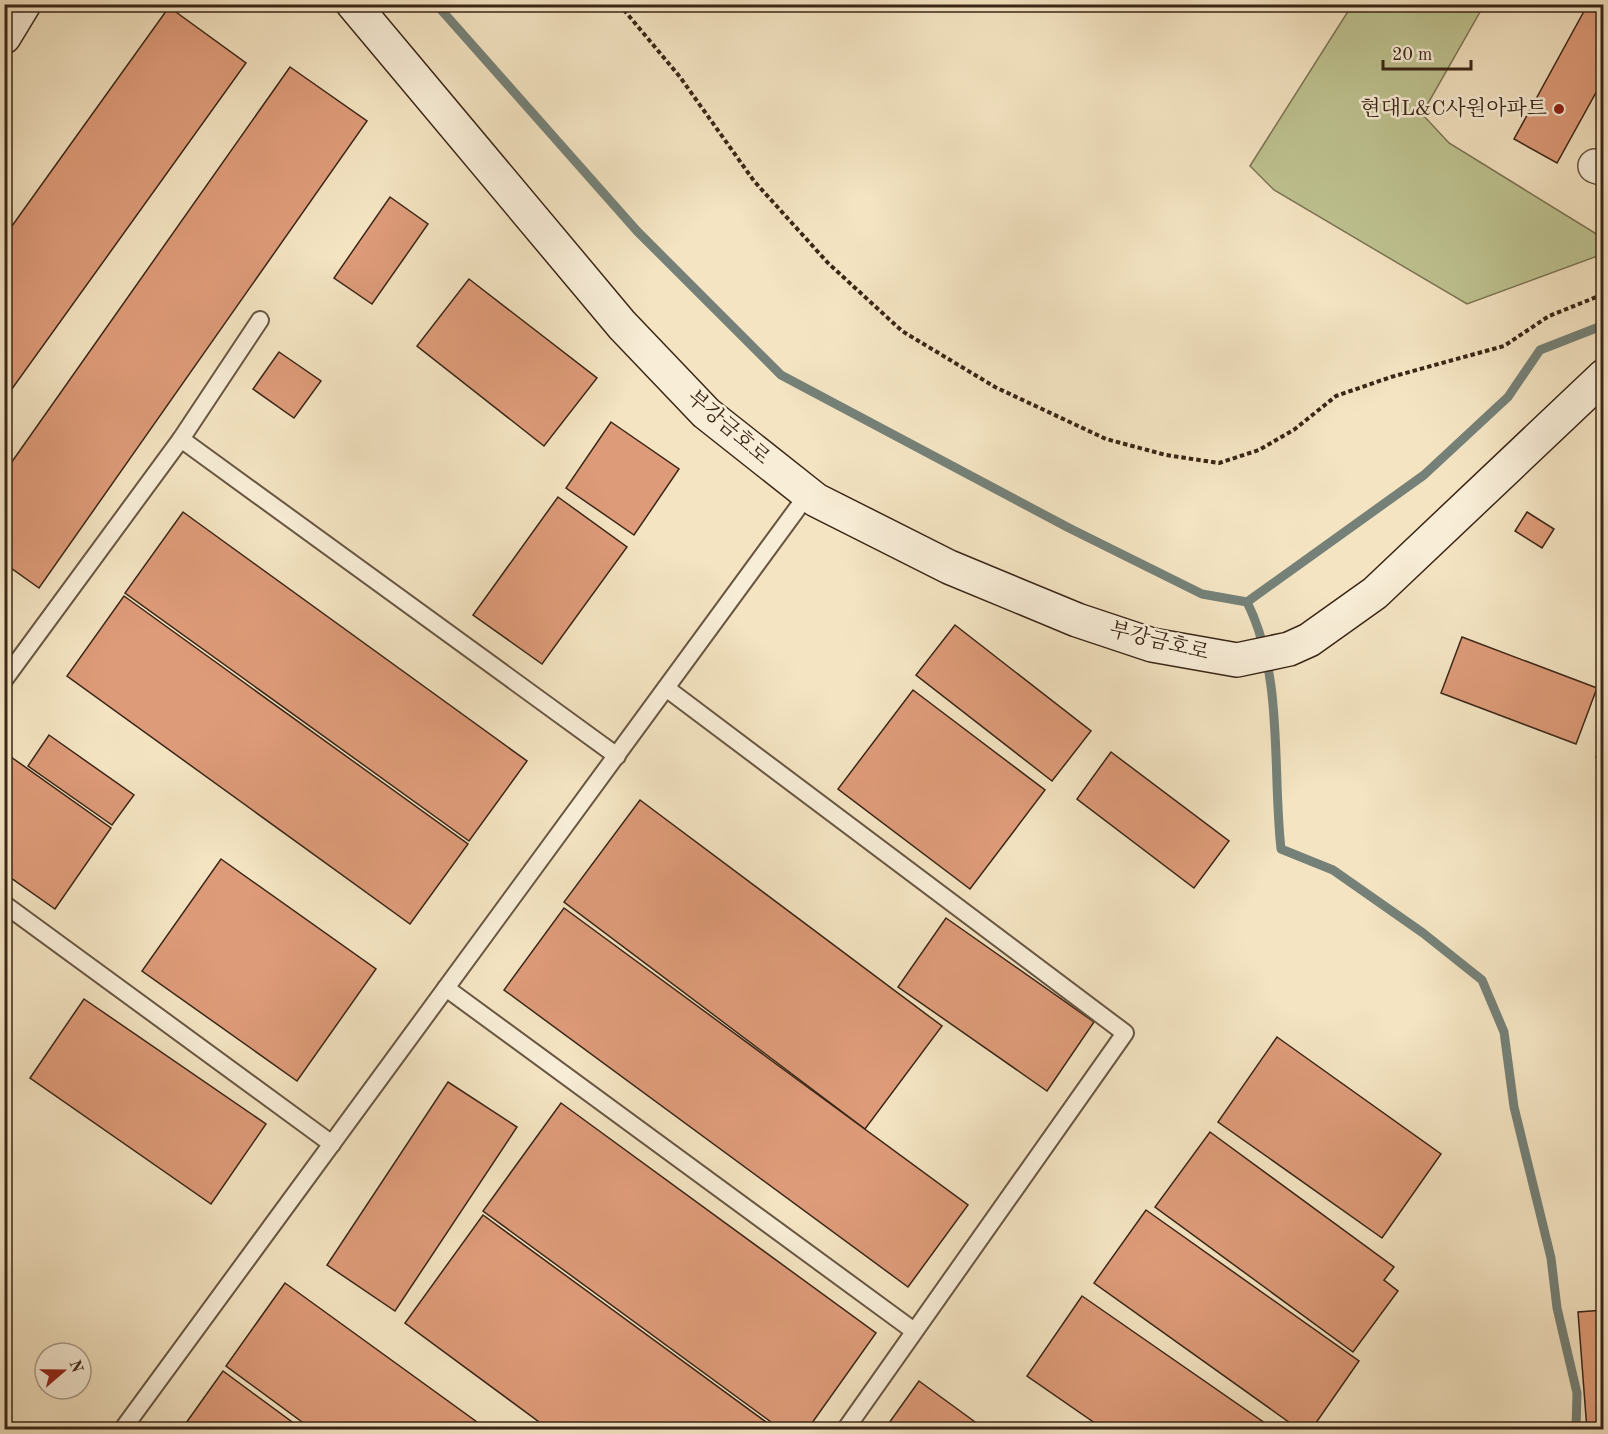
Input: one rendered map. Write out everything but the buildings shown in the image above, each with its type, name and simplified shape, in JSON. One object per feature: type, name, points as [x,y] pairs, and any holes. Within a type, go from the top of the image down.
[{"type":"street","points":[[4,37],[24,4]]},
{"type":"street","name":"부강금호로","points":[[353,4],[622,325],[706,413],[816,500],[949,567],[1077,621],[1152,645],[1237,660],[1289,649],[1309,640],[1375,592],[1603,377]]},
{"type":"lane","points":[[4,680],[181,439],[260,320]]},
{"type":"lane","points":[[181,439],[616,756]]},
{"type":"lane","points":[[125,1426],[808,494]]},
{"type":"lane","points":[[666,688],[1125,1033],[845,1430]]},
{"type":"lane","points":[[4,904],[332,1144]]},
{"type":"lane","points":[[446,988],[914,1331]]},
{"type":"path","points":[[619,4],[680,77],[754,181],[828,263],[902,331],[995,387],[1106,439],[1166,455],[1220,463],[1259,450],[1295,429],[1336,396],[1391,377],[1504,346],[1549,316],[1604,294]]},
{"type":"green space","points":[[1352,5],[1484,5],[1422,114],[1449,143],[1603,238],[1603,254],[1467,304],[1274,190],[1250,166]]},
{"type":"waterway","points":[[436,4],[637,231],[781,375],[1069,528],[1202,594],[1247,602],[1424,475],[1508,397],[1540,350],[1604,325]]},
{"type":"waterway","points":[[1247,602],[1259,631],[1272,691],[1281,849],[1333,870],[1423,933],[1482,980],[1504,1032],[1514,1107],[1551,1258],[1557,1308],[1577,1393],[1576,1430]]},
{"type":"place","name":"현대L&C사원아파트","points":[[1559,109]]}]
